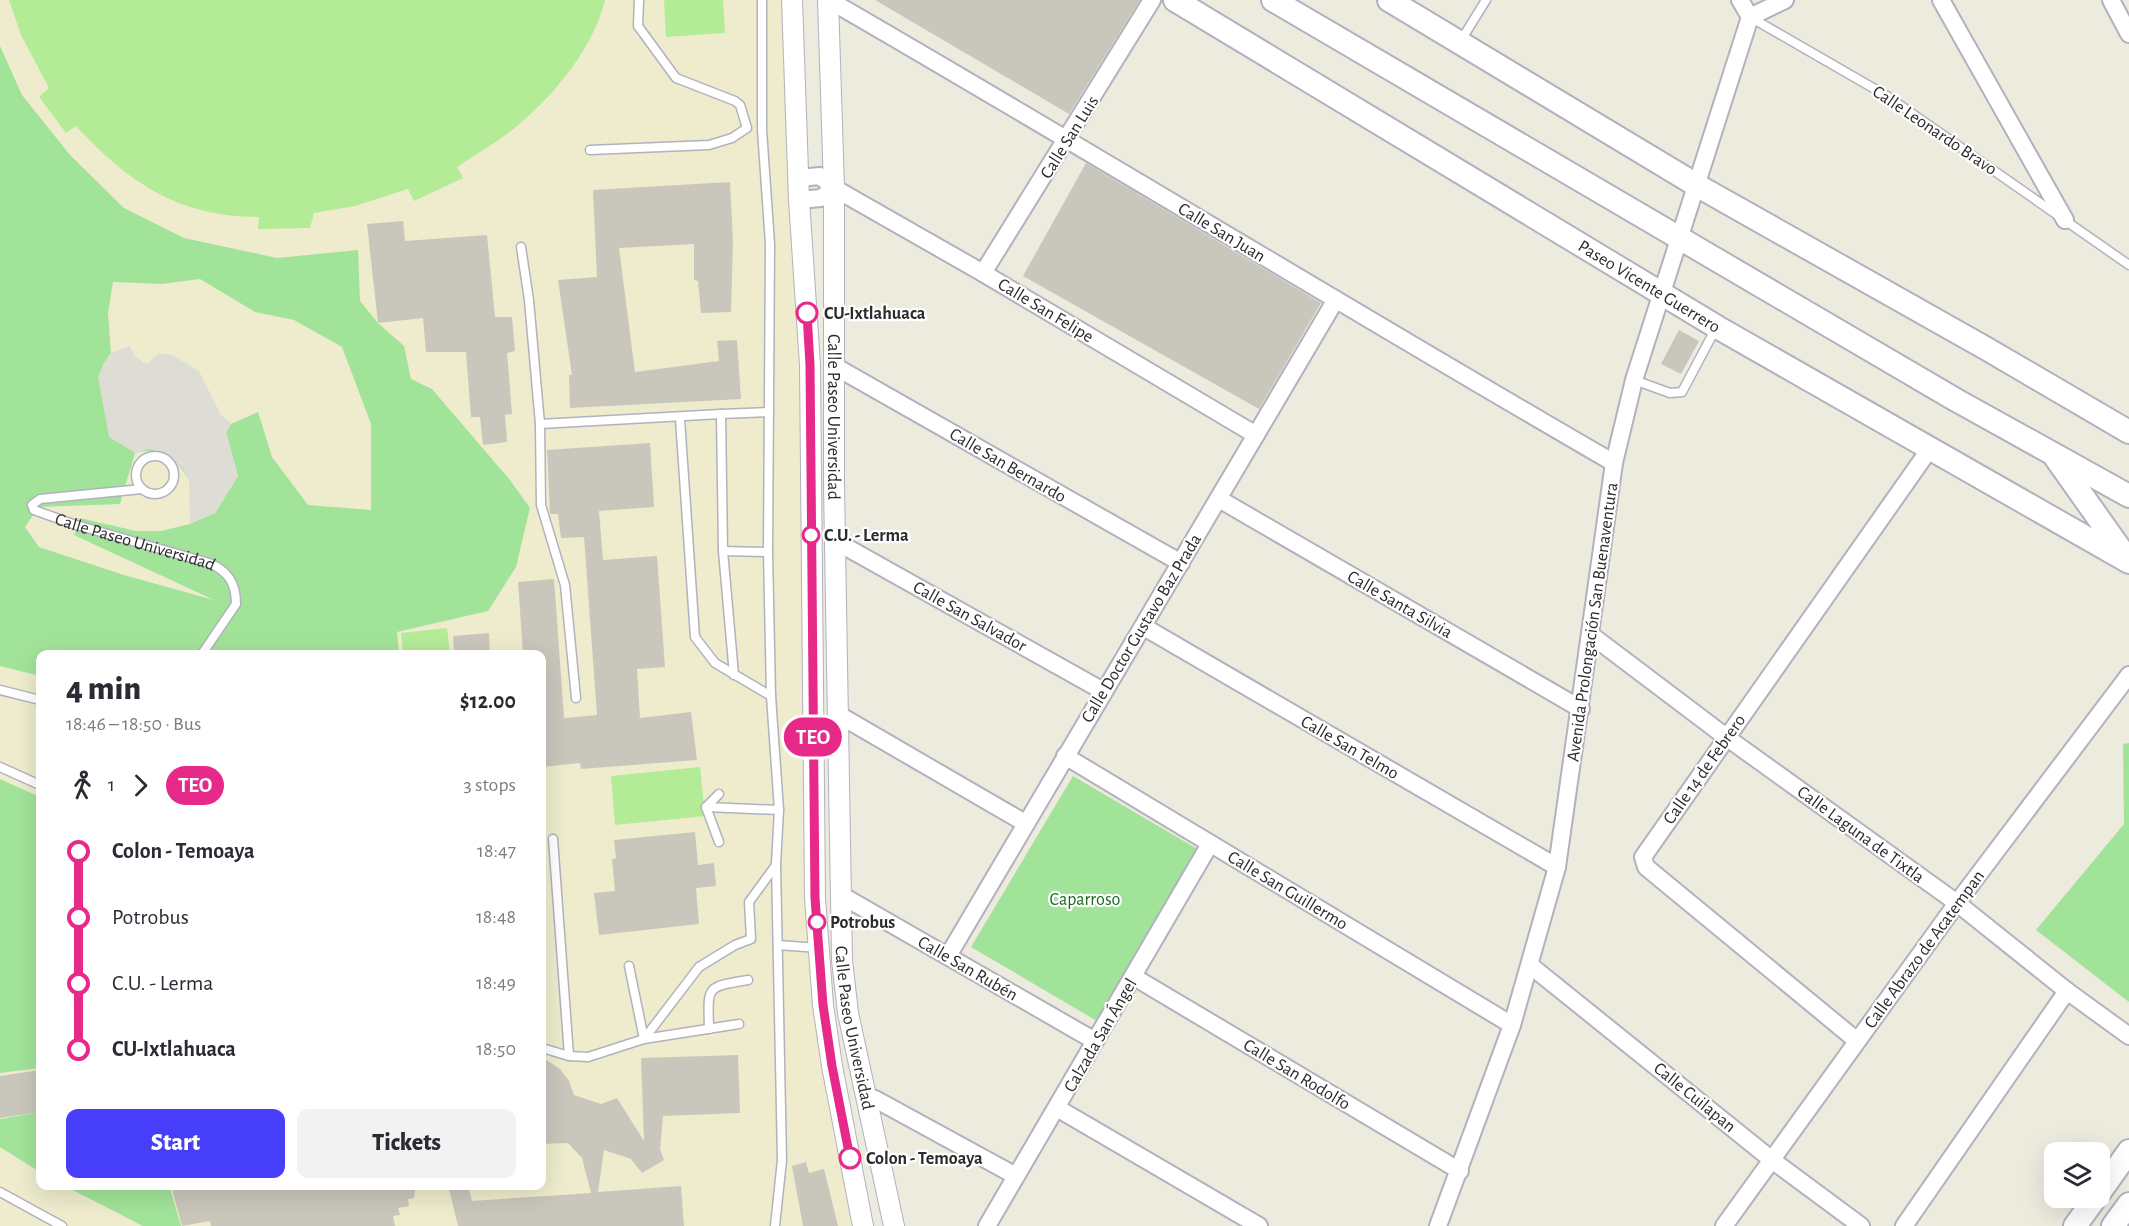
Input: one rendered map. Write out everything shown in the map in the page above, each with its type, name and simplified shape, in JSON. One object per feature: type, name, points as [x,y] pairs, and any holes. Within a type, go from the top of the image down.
[{"type":"main road","name":"Paseo Vicente Guerrero","points":[[1175,0],[1717,327],[1929,450],[2129,561]]},
{"type":"main road","points":[[1273,0],[1956,400],[2129,496]]},
{"type":"main road","points":[[1389,0],[1698,186],[1987,348],[2129,432]]},
{"type":"main road","points":[[2051,451],[2129,561]]},
{"type":"main road","points":[[2110,1178],[2129,1151]]},
{"type":"main road","points":[[2113,1226],[2129,1204]]},
{"type":"main road","points":[[2075,1226],[2088,1208]]},
{"type":"street","name":"Calle Paseo Universidad","points":[[792,0],[799,200],[810,365],[815,898],[832,1066],[863,1226]]},
{"type":"street","name":"Calle Paseo Universidad","points":[[828,0],[834,188],[836,367],[834,485],[837,542],[842,960],[848,1013],[894,1226]]},
{"type":"street","name":"Calle San Juan","points":[[828,0],[1068,138],[1335,301],[1614,463]]},
{"type":"street","name":"Calle San Luis","points":[[983,273],[1152,0]]},
{"type":"street","name":"Calle Leonardo Bravo","points":[[1740,0],[1750,17]]},
{"type":"street","points":[[1750,17],[1785,0]]},
{"type":"street","points":[[1941,0],[2065,220]]},
{"type":"street","points":[[2110,0],[2129,34]]},
{"type":"street","name":"Avenida Prolongación San Buenaventura","points":[[1438,1226],[1512,1025],[1531,966],[1557,867],[1614,463],[1634,380],[1698,186],[1750,17]]},
{"type":"street","name":"Calle San Felipe","points":[[799,178],[820,176],[834,188],[983,273],[1256,435]]},
{"type":"street","points":[[799,200],[821,198],[834,188]]},
{"type":"street","name":"Calle Doctor Gustavo Baz Prada","points":[[948,956],[1335,301]]},
{"type":"street","name":"Calle San Bernardo","points":[[836,367],[1181,563]]},
{"type":"street","name":"Calle 14 de Febrero","points":[[1857,1040],[1643,864],[1643,857],[1929,450]]},
{"type":"street","name":"Calle Santa Silvia","points":[[1219,499],[1581,709]]},
{"type":"street","name":"Calle San Salvador","points":[[837,542],[1103,691]]},
{"type":"street","name":"Calle San Telmo","points":[[1144,627],[1557,867]]},
{"type":"street","name":"Calle Laguna de Tixtla","points":[[1591,635],[1726,737],[1957,903],[2067,991],[2129,1036]]},
{"type":"street","name":"Calle Abrazo de Acatempan","points":[[1724,1226],[1957,903],[2129,675]]},
{"type":"street","points":[[839,715],[1025,823]]},
{"type":"street","name":"Calle San Guillermo","points":[[1065,756],[1512,1025]]},
{"type":"street","name":"Calzada San Ángel","points":[[987,1226],[1210,844]]},
{"type":"street","name":"Calle San Rubén","points":[[841,895],[1095,1041]]},
{"type":"street","name":"Calle Cuilapan","points":[[1531,966],[1772,1160],[1861,1226]]},
{"type":"street","name":"Calle San Rodolfo","points":[[1134,977],[1460,1171]]},
{"type":"street","points":[[1904,1226],[2067,991]]},
{"type":"street","points":[[875,1099],[1016,1176]]},
{"type":"street","points":[[1057,1108],[1260,1226]]},
{"type":"lane","points":[[639,0],[638,26],[675,78],[735,100],[740,105],[747,128]]},
{"type":"lane","points":[[762,0],[762,130],[770,244],[768,552],[771,696],[779,810],[776,864],[782,1160],[775,1226]]},
{"type":"lane","points":[[1460,43],[1486,0]]},
{"type":"lane","name":"Calle Leonardo Bravo","points":[[1750,17],[1887,96],[2129,265]]},
{"type":"lane","points":[[590,150],[709,145],[732,138],[747,128],[762,130]]},
{"type":"lane","points":[[521,247],[529,300],[540,424],[541,505],[565,585],[576,698]]},
{"type":"lane","points":[[1634,380],[1670,393],[1682,392],[1717,327]]},
{"type":"lane","points":[[540,424],[680,419],[769,412]]},
{"type":"lane","points":[[722,414],[723,551],[734,675]]},
{"type":"lane","points":[[680,419],[695,637],[708,658],[771,696]]},
{"type":"lane","points":[[154,456],[166,460],[173,469],[169,487],[159,493],[142,489],[136,478],[142,460],[154,456]]},
{"type":"lane","name":"Calle Paseo Universidad","points":[[142,489],[40,499],[32,506],[34,510],[73,524],[209,563],[228,575],[234,585],[236,604],[205,650]]},
{"type":"lane","points":[[723,551],[768,552]]},
{"type":"lane","points":[[0,690],[36,699]]},
{"type":"lane","points":[[0,766],[36,783]]},
{"type":"lane","points":[[706,807],[719,794]]},
{"type":"lane","points":[[706,807],[779,810]]},
{"type":"lane","points":[[706,807],[719,842]]},
{"type":"lane","points":[[553,839],[569,1056]]},
{"type":"lane","points":[[644,1040],[699,966],[735,945],[751,939],[748,902],[776,864]]},
{"type":"lane","points":[[778,945],[819,948]]},
{"type":"lane","points":[[629,966],[644,1040]]},
{"type":"lane","points":[[709,1029],[708,995],[721,984],[748,980]]},
{"type":"lane","points":[[546,1049],[569,1056],[593,1057],[644,1040],[739,1024]]},
{"type":"lane","points":[[0,1192],[62,1226]]},
{"type":"shaded area","points":[[0,0],[786,0],[800,418],[802,850],[828,1096],[855,1226],[0,1226]]},
{"type":"shaded area","points":[[130,346],[134,355],[147,365],[158,353],[172,355],[199,371],[221,415],[231,424],[226,432],[238,476],[215,513],[190,524],[189,480],[182,468],[165,454],[149,449],[135,453],[109,437],[98,377],[111,353]]},
{"type":"green space","points":[[9,0],[605,0],[599,19],[581,55],[555,89],[505,136],[457,167],[463,178],[414,201],[408,189],[355,206],[314,213],[310,228],[258,229],[259,217],[204,211],[157,193],[116,164],[76,126],[66,133],[39,97],[49,88],[21,35]]},
{"type":"green space","points":[[664,0],[723,0],[725,33],[666,37]]},
{"type":"green space","points":[[0,46],[22,95],[70,155],[124,208],[184,238],[277,258],[358,250],[360,301],[378,323],[404,346],[411,379],[432,389],[510,480],[530,508],[516,567],[488,611],[397,632],[399,650],[36,650],[36,675],[0,666]],"holes":[[[200,279],[255,312],[294,320],[342,347],[371,424],[371,510],[308,505],[272,457],[258,412],[231,424],[226,432],[238,476],[215,513],[190,524],[161,531],[136,531],[80,518],[74,535],[214,600],[124,575],[39,547],[25,527],[39,507],[120,504],[135,453],[144,451],[160,453],[173,460],[189,480],[159,423],[104,363],[111,353],[108,313],[113,282],[162,284]]]},
{"type":"green space","points":[[447,628],[450,650],[403,650],[401,633]]},
{"type":"green space","points":[[2129,743],[2129,1002],[2036,930],[2124,824],[2123,744]]},
{"type":"green space","points":[[700,767],[705,816],[615,825],[611,776]]},
{"type":"green space","name":"Caparroso","points":[[1073,776],[1199,850],[1097,1021],[971,947]]},
{"type":"green space","points":[[0,779],[36,795],[36,1068],[0,1073]]},
{"type":"green space","points":[[36,1113],[36,1170],[0,1147],[0,1119]]},
{"type":"green space","points":[[73,1190],[170,1190],[181,1226],[143,1226]]},
{"type":"building","points":[[875,0],[1140,0],[1069,114]]},
{"type":"building","points":[[1086,163],[1321,303],[1259,409],[1023,276]]},
{"type":"building","points":[[730,182],[733,242],[731,312],[701,313],[698,281],[694,280],[694,244],[619,248],[635,372],[719,361],[717,341],[737,340],[741,399],[570,408],[569,375],[572,375],[558,280],[597,277],[593,190]]},
{"type":"building","points":[[403,221],[405,241],[487,235],[495,317],[512,317],[515,351],[507,353],[512,414],[505,415],[507,442],[483,445],[480,417],[471,417],[466,352],[426,352],[423,318],[378,323],[367,224]]},
{"type":"building","points":[[1679,330],[1699,341],[1681,374],[1661,364]]},
{"type":"building","points":[[650,443],[654,507],[599,511],[603,560],[657,556],[665,667],[637,669],[640,718],[691,712],[697,760],[581,769],[580,763],[546,767],[546,650],[523,650],[518,582],[554,579],[564,718],[597,715],[584,537],[561,538],[558,514],[550,514],[547,450]]},
{"type":"building","points":[[489,633],[490,650],[454,650],[453,636]]},
{"type":"building","points":[[695,832],[698,865],[714,863],[716,886],[696,888],[699,924],[599,935],[594,893],[615,891],[612,859],[616,858],[614,840]]},
{"type":"building","points":[[738,1055],[740,1113],[663,1116],[660,1149],[664,1160],[642,1173],[631,1159],[604,1150],[598,1192],[681,1186],[684,1226],[458,1226],[449,1190],[469,1190],[472,1201],[591,1193],[582,1158],[568,1143],[546,1144],[546,1060],[560,1069],[569,1081],[574,1095],[601,1104],[617,1098],[644,1141],[641,1058]]},
{"type":"building","points":[[36,1071],[36,1113],[0,1118],[0,1076]]},
{"type":"building","points":[[806,1162],[809,1173],[824,1169],[838,1226],[803,1226],[792,1166]]},
{"type":"building","points":[[172,1190],[415,1190],[414,1198],[408,1199],[409,1206],[398,1208],[400,1215],[393,1216],[395,1226],[211,1226],[210,1221],[182,1226]]},
{"type":"bus line","name":"TEO","points":[[807,313],[810,365],[815,898],[823,1005],[837,1097],[850,1158]]},
{"type":"place","name":"CU-Ixtlahuaca","points":[[807,313]]},
{"type":"place","name":"C.U. - Lerma","points":[[811,535]]},
{"type":"place","name":"Potrobus","points":[[817,922]]},
{"type":"place","name":"Colon - Temoaya","points":[[850,1158]]}]
